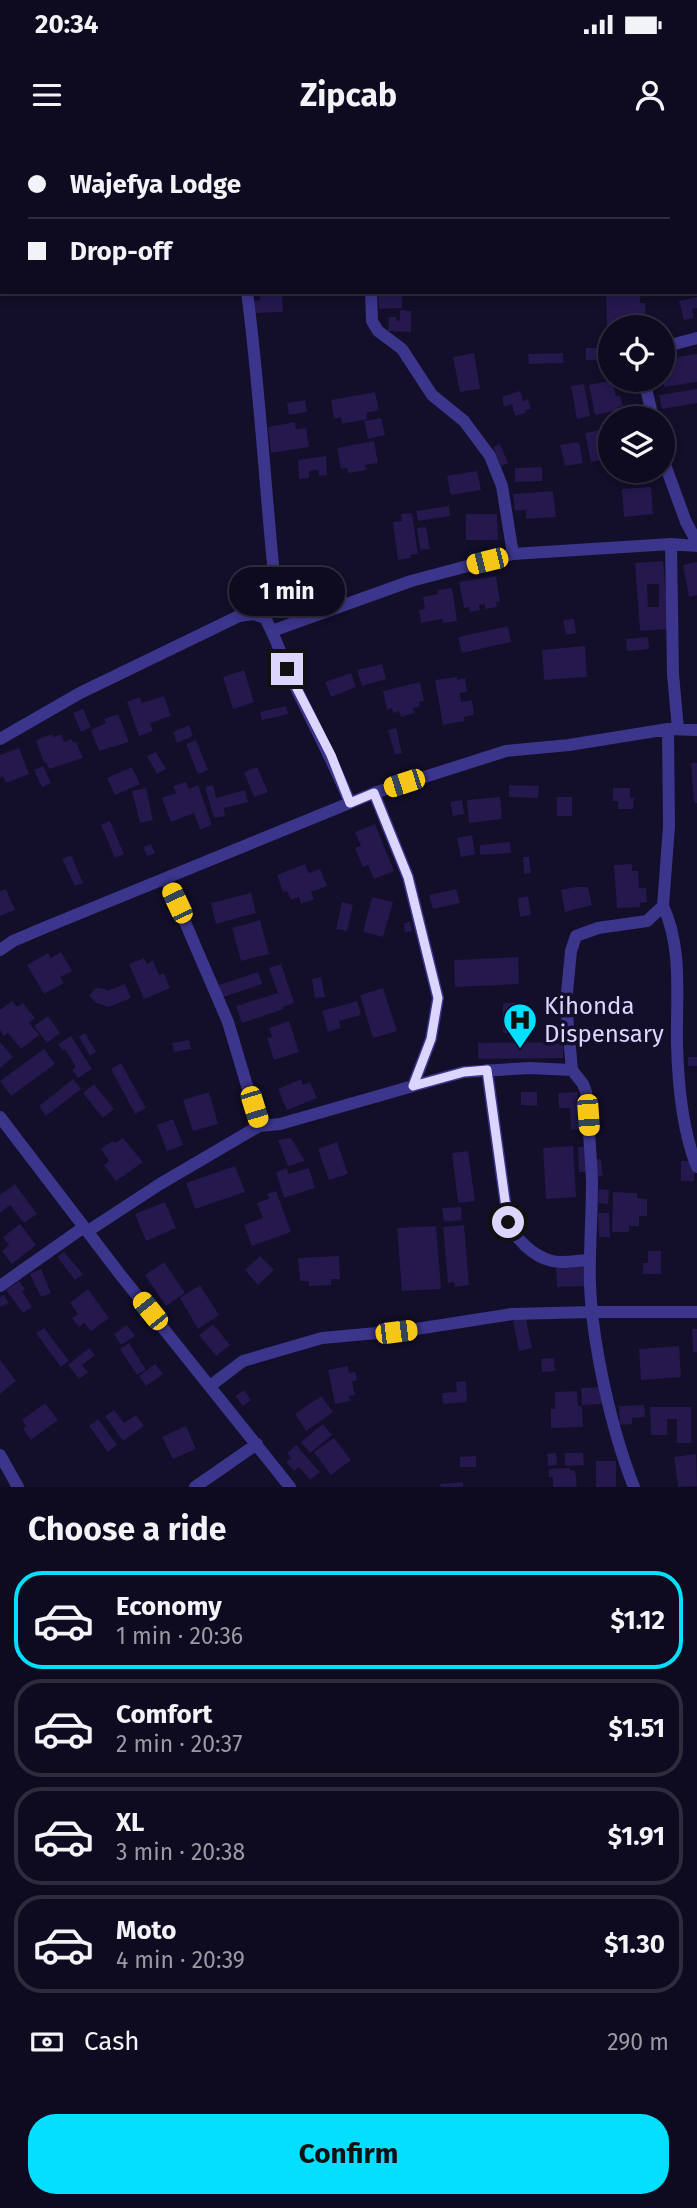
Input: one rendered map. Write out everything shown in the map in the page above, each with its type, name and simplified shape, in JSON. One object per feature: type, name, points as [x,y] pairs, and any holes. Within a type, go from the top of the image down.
[{"type":"street","points":[[247,294],[273,564],[271,576],[264,585],[265,618],[296,689],[331,755],[350,803]]},
{"type":"street","points":[[371,294],[372,321],[378,331],[402,349],[432,395],[464,421],[490,456],[502,486],[513,554]]},
{"type":"street","points":[[675,344],[697,338]]},
{"type":"street","points":[[272,631],[411,581],[513,554],[697,544],[672,483]]},
{"type":"street","points":[[671,544],[673,729],[663,906],[670,921],[674,946],[678,1069],[690,1145],[697,1167]]},
{"type":"street","points":[[0,739],[80,693],[239,617],[254,614],[265,618]]},
{"type":"street","points":[[0,950],[13,941],[46,927],[374,793],[506,751],[673,729],[697,730]]},
{"type":"street","points":[[374,793],[408,877],[438,998],[431,1039],[413,1086]]},
{"type":"street","points":[[166,878],[228,1022],[260,1126]]},
{"type":"street","points":[[634,1487],[621,1455],[602,1372],[592,1312],[592,1184],[586,1092],[572,1070],[566,1003],[571,951],[576,936],[598,928],[647,921],[663,906]]},
{"type":"street","points":[[0,1286],[86,1229],[260,1126],[280,1124],[464,1072],[530,1068],[572,1070]]},
{"type":"street","points":[[487,1070],[508,1222],[514,1236],[534,1253],[553,1262],[590,1260]]},
{"type":"street","points":[[0,1117],[290,1487]]},
{"type":"street","points":[[210,1387],[243,1360],[322,1338],[400,1332],[512,1314],[697,1312]]},
{"type":"street","points":[[195,1487],[257,1444]]},
{"type":"street","points":[[0,1455],[18,1487]]},
{"type":"building","points":[[260,294],[282,294],[283,312],[255,313],[254,301],[260,300]]},
{"type":"building","points":[[378,294],[402,294],[402,308],[379,309]]},
{"type":"building","points":[[606,294],[640,294],[640,303],[645,303],[646,315],[607,315]]},
{"type":"building","points":[[697,297],[697,308],[692,309],[694,318],[684,320],[679,301]]},
{"type":"building","points":[[400,310],[411,311],[411,332],[388,331],[389,317],[400,320]]},
{"type":"building","points":[[586,348],[598,348],[598,360],[586,360]]},
{"type":"building","points":[[474,353],[480,389],[460,392],[453,357]]},
{"type":"building","points":[[563,353],[563,363],[529,364],[528,354]]},
{"type":"building","points":[[697,354],[697,382],[675,385],[675,357]]},
{"type":"building","points":[[598,383],[598,392],[615,392],[616,396],[620,396],[623,406],[598,406],[598,414],[595,415],[589,385]]},
{"type":"building","points":[[584,384],[590,416],[577,419],[571,386]]},
{"type":"building","points":[[697,389],[697,403],[661,406],[659,395]]},
{"type":"building","points":[[520,391],[523,401],[528,399],[531,409],[515,416],[512,404],[504,407],[502,397]]},
{"type":"building","points":[[375,392],[379,410],[366,413],[367,419],[342,424],[341,417],[334,419],[331,400]]},
{"type":"building","points":[[305,400],[307,412],[289,415],[287,403]]},
{"type":"building","points":[[381,418],[385,435],[368,439],[364,421]]},
{"type":"building","points":[[295,422],[296,429],[306,428],[309,447],[271,453],[268,427]]},
{"type":"building","points":[[598,430],[598,460],[591,462],[585,433]]},
{"type":"building","points":[[374,441],[378,463],[365,465],[366,470],[348,473],[347,468],[341,469],[337,448]]},
{"type":"building","points":[[579,442],[583,463],[565,466],[560,445]]},
{"type":"building","points":[[500,444],[508,463],[501,466],[493,447]]},
{"type":"building","points":[[326,456],[327,475],[319,476],[318,470],[309,471],[309,478],[299,479],[298,460]]},
{"type":"building","points":[[542,467],[542,481],[515,482],[515,468]]},
{"type":"building","points":[[477,471],[481,490],[451,495],[447,476]]},
{"type":"building","points":[[651,487],[653,514],[624,517],[622,489]]},
{"type":"building","points":[[553,491],[556,517],[526,519],[526,510],[515,511],[513,494]]},
{"type":"building","points":[[449,506],[450,516],[418,521],[416,511]]},
{"type":"building","points":[[412,513],[418,554],[398,560],[393,522],[402,521],[401,514]]},
{"type":"building","points":[[466,514],[497,514],[498,540],[466,540]]},
{"type":"building","points":[[426,527],[430,549],[420,550],[417,528]]},
{"type":"building","points":[[663,561],[669,629],[640,631],[635,563]],"holes":[[[647,584],[659,584],[659,607],[648,607]]]},
{"type":"building","points":[[697,562],[697,595],[689,597],[683,565]]},
{"type":"building","points":[[496,576],[500,602],[496,602],[497,607],[485,609],[485,604],[479,605],[480,610],[470,612],[469,607],[464,608],[459,582]]},
{"type":"building","points":[[452,588],[457,621],[443,623],[442,619],[421,623],[419,610],[425,609],[423,597],[438,594],[437,590]]},
{"type":"building","points":[[574,619],[576,633],[566,635],[563,620]]},
{"type":"building","points":[[508,626],[511,642],[462,653],[458,637]]},
{"type":"building","points":[[648,637],[649,649],[627,651],[626,639]]},
{"type":"building","points":[[585,646],[587,677],[544,680],[542,650]]},
{"type":"building","points":[[382,664],[386,679],[362,686],[357,670]]},
{"type":"building","points":[[244,670],[254,702],[233,709],[223,677]]},
{"type":"building","points":[[351,673],[356,687],[331,697],[325,682]]},
{"type":"building","points":[[457,677],[457,680],[465,678],[467,692],[460,693],[461,702],[472,700],[474,715],[464,717],[465,721],[443,725],[435,680]]},
{"type":"building","points":[[420,682],[424,701],[413,708],[414,713],[401,717],[399,711],[393,713],[392,708],[387,710],[383,691]]},
{"type":"building","points":[[164,696],[171,716],[150,723],[153,731],[139,736],[127,702],[140,697],[142,703]]},
{"type":"building","points":[[286,706],[288,714],[262,720],[260,712]]},
{"type":"building","points":[[83,709],[91,727],[81,732],[73,713]]},
{"type":"building","points":[[118,714],[129,742],[99,751],[91,730],[106,723],[104,719]]},
{"type":"building","points":[[189,725],[193,736],[177,743],[173,732]]},
{"type":"building","points":[[396,728],[402,753],[395,754],[388,730]]},
{"type":"building","points":[[52,734],[53,737],[61,734],[64,742],[72,739],[73,743],[76,742],[83,758],[49,769],[46,762],[44,763],[36,740]]},
{"type":"building","points":[[196,740],[208,770],[198,774],[186,744]]},
{"type":"building","points":[[19,748],[29,774],[6,783],[3,776],[0,777],[0,755]]},
{"type":"building","points":[[156,752],[166,769],[157,774],[147,756]]},
{"type":"building","points":[[691,763],[697,763],[697,803],[694,803]]},
{"type":"building","points":[[43,766],[51,783],[42,787],[34,770]]},
{"type":"building","points":[[132,767],[140,784],[115,795],[107,778]]},
{"type":"building","points":[[257,767],[268,792],[254,797],[244,772]]},
{"type":"building","points":[[186,782],[189,789],[198,785],[212,825],[200,830],[194,813],[171,822],[162,798],[176,793],[173,786]]},
{"type":"building","points":[[213,785],[216,798],[245,790],[248,802],[224,808],[225,816],[214,818],[205,787]]},
{"type":"building","points":[[509,785],[539,786],[538,798],[509,797]]},
{"type":"building","points":[[146,788],[153,820],[140,823],[132,791]]},
{"type":"building","points":[[613,788],[630,788],[630,798],[634,797],[633,809],[618,809],[618,801],[613,801]]},
{"type":"building","points":[[500,797],[502,819],[469,823],[467,800]]},
{"type":"building","points":[[557,797],[572,797],[572,816],[557,816]]},
{"type":"building","points":[[462,800],[464,814],[453,816],[450,802]]},
{"type":"building","points":[[110,821],[124,854],[115,858],[101,825]]},
{"type":"building","points":[[375,824],[394,871],[374,879],[368,865],[363,867],[355,848],[361,846],[355,832]]},
{"type":"building","points":[[472,835],[475,854],[461,857],[457,838]]},
{"type":"building","points":[[510,842],[511,853],[480,855],[480,845]]},
{"type":"building","points":[[151,844],[155,853],[147,856],[143,847]]},
{"type":"building","points":[[71,855],[83,883],[75,886],[62,859]]},
{"type":"building","points":[[523,857],[529,857],[531,873],[524,874]]},
{"type":"building","points":[[305,864],[309,873],[320,869],[327,886],[311,892],[314,899],[301,904],[299,897],[291,900],[287,891],[283,892],[277,875]]},
{"type":"building","points":[[632,864],[632,871],[638,871],[639,888],[646,888],[647,902],[640,903],[640,907],[617,908],[614,865]]},
{"type":"building","points":[[588,887],[592,905],[565,912],[561,890]]},
{"type":"building","points":[[6,889],[15,910],[0,916],[0,891]]},
{"type":"building","points":[[456,889],[460,903],[433,909],[429,895]]},
{"type":"building","points":[[251,893],[256,913],[216,924],[211,903]]},
{"type":"building","points":[[528,896],[531,915],[520,917],[518,898]]},
{"type":"building","points":[[372,897],[393,902],[383,937],[363,932]]},
{"type":"building","points":[[342,902],[353,905],[347,931],[336,929]]},
{"type":"building","points":[[260,920],[269,954],[241,961],[232,928]]},
{"type":"building","points":[[410,922],[412,931],[405,932],[404,923]]},
{"type":"building","points":[[61,952],[72,971],[60,977],[64,983],[44,994],[27,965],[48,953],[51,958]]},
{"type":"building","points":[[518,957],[519,984],[455,987],[454,960]]},
{"type":"building","points":[[144,958],[147,964],[153,961],[159,975],[164,973],[170,988],[144,999],[129,964]]},
{"type":"building","points":[[281,964],[294,1003],[242,1023],[236,1006],[278,993],[269,968]]},
{"type":"building","points":[[258,972],[262,984],[223,997],[219,985]]},
{"type":"building","points":[[321,977],[325,997],[315,998],[312,979]]},
{"type":"building","points":[[125,984],[131,998],[109,1007],[96,1003],[89,995],[96,988],[107,991]]},
{"type":"building","points":[[383,988],[397,1031],[373,1038],[360,995]]},
{"type":"building","points":[[12,1001],[17,1007],[23,1003],[35,1018],[29,1023],[39,1035],[21,1049],[8,1033],[4,1036],[0,1030],[0,1010]]},
{"type":"building","points":[[357,1001],[361,1015],[339,1021],[341,1028],[328,1032],[322,1011]]},
{"type":"building","points":[[503,1003],[521,1003],[521,1034],[503,1033]]},
{"type":"building","points":[[48,1016],[60,1033],[47,1043],[34,1026]]},
{"type":"building","points":[[289,1021],[299,1052],[274,1060],[267,1038],[272,1037],[269,1028]]},
{"type":"building","points":[[85,1033],[96,1052],[90,1056],[79,1037]]},
{"type":"building","points":[[71,1036],[92,1069],[78,1078],[72,1070],[76,1067],[65,1049],[63,1051],[58,1044]]},
{"type":"building","points":[[189,1040],[191,1049],[174,1052],[172,1043]]},
{"type":"building","points":[[0,1042],[13,1057],[0,1068]]},
{"type":"building","points":[[563,1042],[563,1058],[478,1059],[478,1043]]},
{"type":"building","points":[[44,1049],[55,1064],[11,1096],[0,1081]]},
{"type":"building","points":[[688,1057],[697,1057],[697,1066],[688,1066]]},
{"type":"building","points":[[121,1063],[146,1108],[135,1114],[111,1069]]},
{"type":"building","points":[[73,1079],[81,1089],[46,1116],[39,1106]]},
{"type":"building","points":[[301,1079],[303,1085],[310,1082],[317,1098],[287,1110],[278,1089]]},
{"type":"building","points":[[94,1084],[114,1109],[103,1118],[83,1093]]},
{"type":"building","points":[[209,1092],[218,1124],[193,1131],[183,1100]]},
{"type":"building","points":[[521,1092],[537,1092],[537,1106],[521,1105]]},
{"type":"building","points":[[578,1092],[580,1129],[571,1130],[570,1108],[559,1108],[558,1093]]},
{"type":"building","points":[[173,1119],[183,1145],[167,1151],[157,1125]]},
{"type":"building","points":[[123,1138],[143,1162],[116,1181],[104,1165],[109,1161],[101,1149]]},
{"type":"building","points":[[291,1138],[305,1161],[288,1166],[278,1140]]},
{"type":"building","points":[[337,1142],[348,1174],[329,1180],[318,1149]]},
{"type":"building","points":[[573,1146],[576,1197],[546,1199],[543,1148]]},
{"type":"building","points":[[578,1147],[587,1147],[588,1172],[579,1172]]},
{"type":"building","points":[[468,1151],[475,1201],[458,1203],[452,1153]]},
{"type":"building","points":[[601,1159],[603,1176],[594,1177],[592,1160]]},
{"type":"building","points":[[681,1161],[694,1161],[694,1181],[681,1181]]},
{"type":"building","points":[[235,1166],[245,1192],[195,1209],[186,1183]]},
{"type":"building","points":[[287,1168],[288,1174],[309,1168],[315,1188],[284,1198],[276,1172]]},
{"type":"building","points":[[15,1184],[37,1214],[24,1223],[10,1205],[0,1213],[0,1195]]},
{"type":"building","points":[[599,1189],[609,1190],[608,1204],[598,1203]]},
{"type":"building","points":[[276,1191],[291,1232],[252,1246],[244,1225],[263,1218],[257,1203],[269,1199],[267,1194]]},
{"type":"building","points":[[613,1192],[637,1193],[637,1198],[647,1199],[647,1216],[639,1216],[639,1226],[629,1226],[629,1232],[612,1232]]},
{"type":"building","points":[[165,1202],[176,1228],[146,1241],[135,1214]]},
{"type":"building","points":[[461,1207],[462,1220],[444,1222],[442,1208]]},
{"type":"building","points":[[598,1213],[609,1213],[610,1237],[599,1237]]},
{"type":"building","points":[[20,1224],[36,1245],[12,1264],[2,1251],[9,1245],[3,1237]]},
{"type":"building","points":[[464,1225],[469,1285],[455,1287],[454,1282],[448,1283],[443,1227]]},
{"type":"building","points":[[436,1226],[441,1289],[402,1291],[397,1228]]},
{"type":"building","points":[[648,1251],[661,1251],[661,1274],[643,1274],[643,1263],[648,1263]]},
{"type":"building","points":[[64,1252],[83,1274],[75,1280],[57,1257]]},
{"type":"building","points":[[260,1256],[274,1270],[258,1285],[245,1270]]},
{"type":"building","points":[[339,1256],[340,1279],[331,1279],[331,1285],[309,1286],[309,1281],[300,1281],[298,1258]]},
{"type":"building","points":[[164,1262],[185,1293],[166,1306],[145,1275]]},
{"type":"building","points":[[587,1265],[588,1286],[557,1287],[556,1266]]},
{"type":"building","points":[[41,1269],[51,1293],[41,1297],[30,1274]]},
{"type":"building","points":[[19,1281],[32,1307],[23,1313],[6,1290]]},
{"type":"building","points":[[200,1285],[219,1315],[198,1329],[180,1298]]},
{"type":"building","points":[[88,1289],[109,1318],[91,1331],[84,1323],[79,1327],[72,1318],[78,1314],[70,1303]]},
{"type":"building","points":[[4,1295],[9,1303],[0,1307],[0,1297]]},
{"type":"building","points":[[525,1314],[532,1348],[519,1351],[512,1316]]},
{"type":"building","points":[[213,1324],[230,1345],[216,1356],[199,1335]]},
{"type":"building","points":[[127,1325],[135,1336],[121,1345],[114,1334]]},
{"type":"building","points":[[44,1328],[69,1361],[61,1367],[36,1333]]},
{"type":"building","points":[[692,1329],[697,1329],[697,1352],[693,1352]]},
{"type":"building","points":[[129,1343],[146,1370],[137,1375],[120,1349]]},
{"type":"building","points":[[679,1346],[681,1377],[641,1380],[639,1349]]},
{"type":"building","points":[[89,1348],[95,1355],[82,1365],[88,1372],[79,1379],[68,1365]]},
{"type":"building","points":[[554,1358],[555,1371],[542,1372],[541,1359]]},
{"type":"building","points":[[0,1360],[16,1381],[0,1394]]},
{"type":"building","points":[[155,1364],[163,1374],[146,1386],[139,1376]]},
{"type":"building","points":[[348,1366],[349,1373],[355,1372],[357,1380],[352,1382],[355,1395],[349,1396],[350,1401],[335,1404],[328,1370]]},
{"type":"building","points":[[466,1381],[467,1402],[443,1404],[442,1393],[457,1392],[456,1382]]},
{"type":"building","points":[[602,1387],[602,1404],[582,1405],[581,1388]]},
{"type":"building","points":[[244,1390],[251,1400],[243,1406],[235,1396]]},
{"type":"building","points":[[577,1391],[578,1406],[582,1406],[583,1427],[551,1428],[555,1392]]},
{"type":"building","points":[[321,1396],[333,1412],[306,1431],[295,1414]]},
{"type":"building","points":[[45,1403],[58,1420],[31,1440],[23,1429],[26,1426],[22,1420]]},
{"type":"building","points":[[644,1405],[645,1417],[632,1418],[632,1424],[620,1425],[619,1406]]},
{"type":"building","points":[[650,1407],[691,1407],[691,1443],[677,1443],[677,1419],[667,1419],[667,1435],[651,1435]]},
{"type":"building","points":[[114,1410],[124,1423],[136,1415],[144,1426],[123,1441],[105,1416]]},
{"type":"building","points":[[98,1419],[117,1445],[108,1452],[89,1426]]},
{"type":"building","points":[[323,1424],[332,1435],[310,1453],[301,1442]]},
{"type":"building","points":[[186,1426],[196,1449],[173,1459],[162,1437]]},
{"type":"building","points":[[334,1438],[351,1460],[331,1475],[314,1452]]},
{"type":"building","points":[[296,1445],[320,1472],[310,1480],[299,1467],[294,1471],[286,1462],[291,1458],[287,1453]]},
{"type":"building","points":[[556,1453],[557,1465],[548,1466],[547,1454]]},
{"type":"building","points":[[565,1453],[583,1453],[584,1465],[565,1466]]},
{"type":"building","points":[[696,1454],[697,1486],[678,1487],[674,1457]]},
{"type":"building","points":[[476,1456],[476,1467],[460,1467],[460,1457]]},
{"type":"building","points":[[596,1461],[616,1461],[616,1487],[596,1487]]},
{"type":"building","points":[[570,1468],[571,1471],[575,1470],[577,1487],[553,1487],[553,1477],[549,1477],[549,1469]]},
{"type":"building","points":[[463,1482],[463,1487],[441,1487],[440,1484]]},
{"type":"place","name":"Kihonda Dispensary","points":[[520,1050]]},
{"type":"route","points":[[287,669],[331,755],[350,803],[374,793],[408,877],[438,998],[431,1039],[413,1086],[464,1072],[487,1070],[508,1222]]}]
